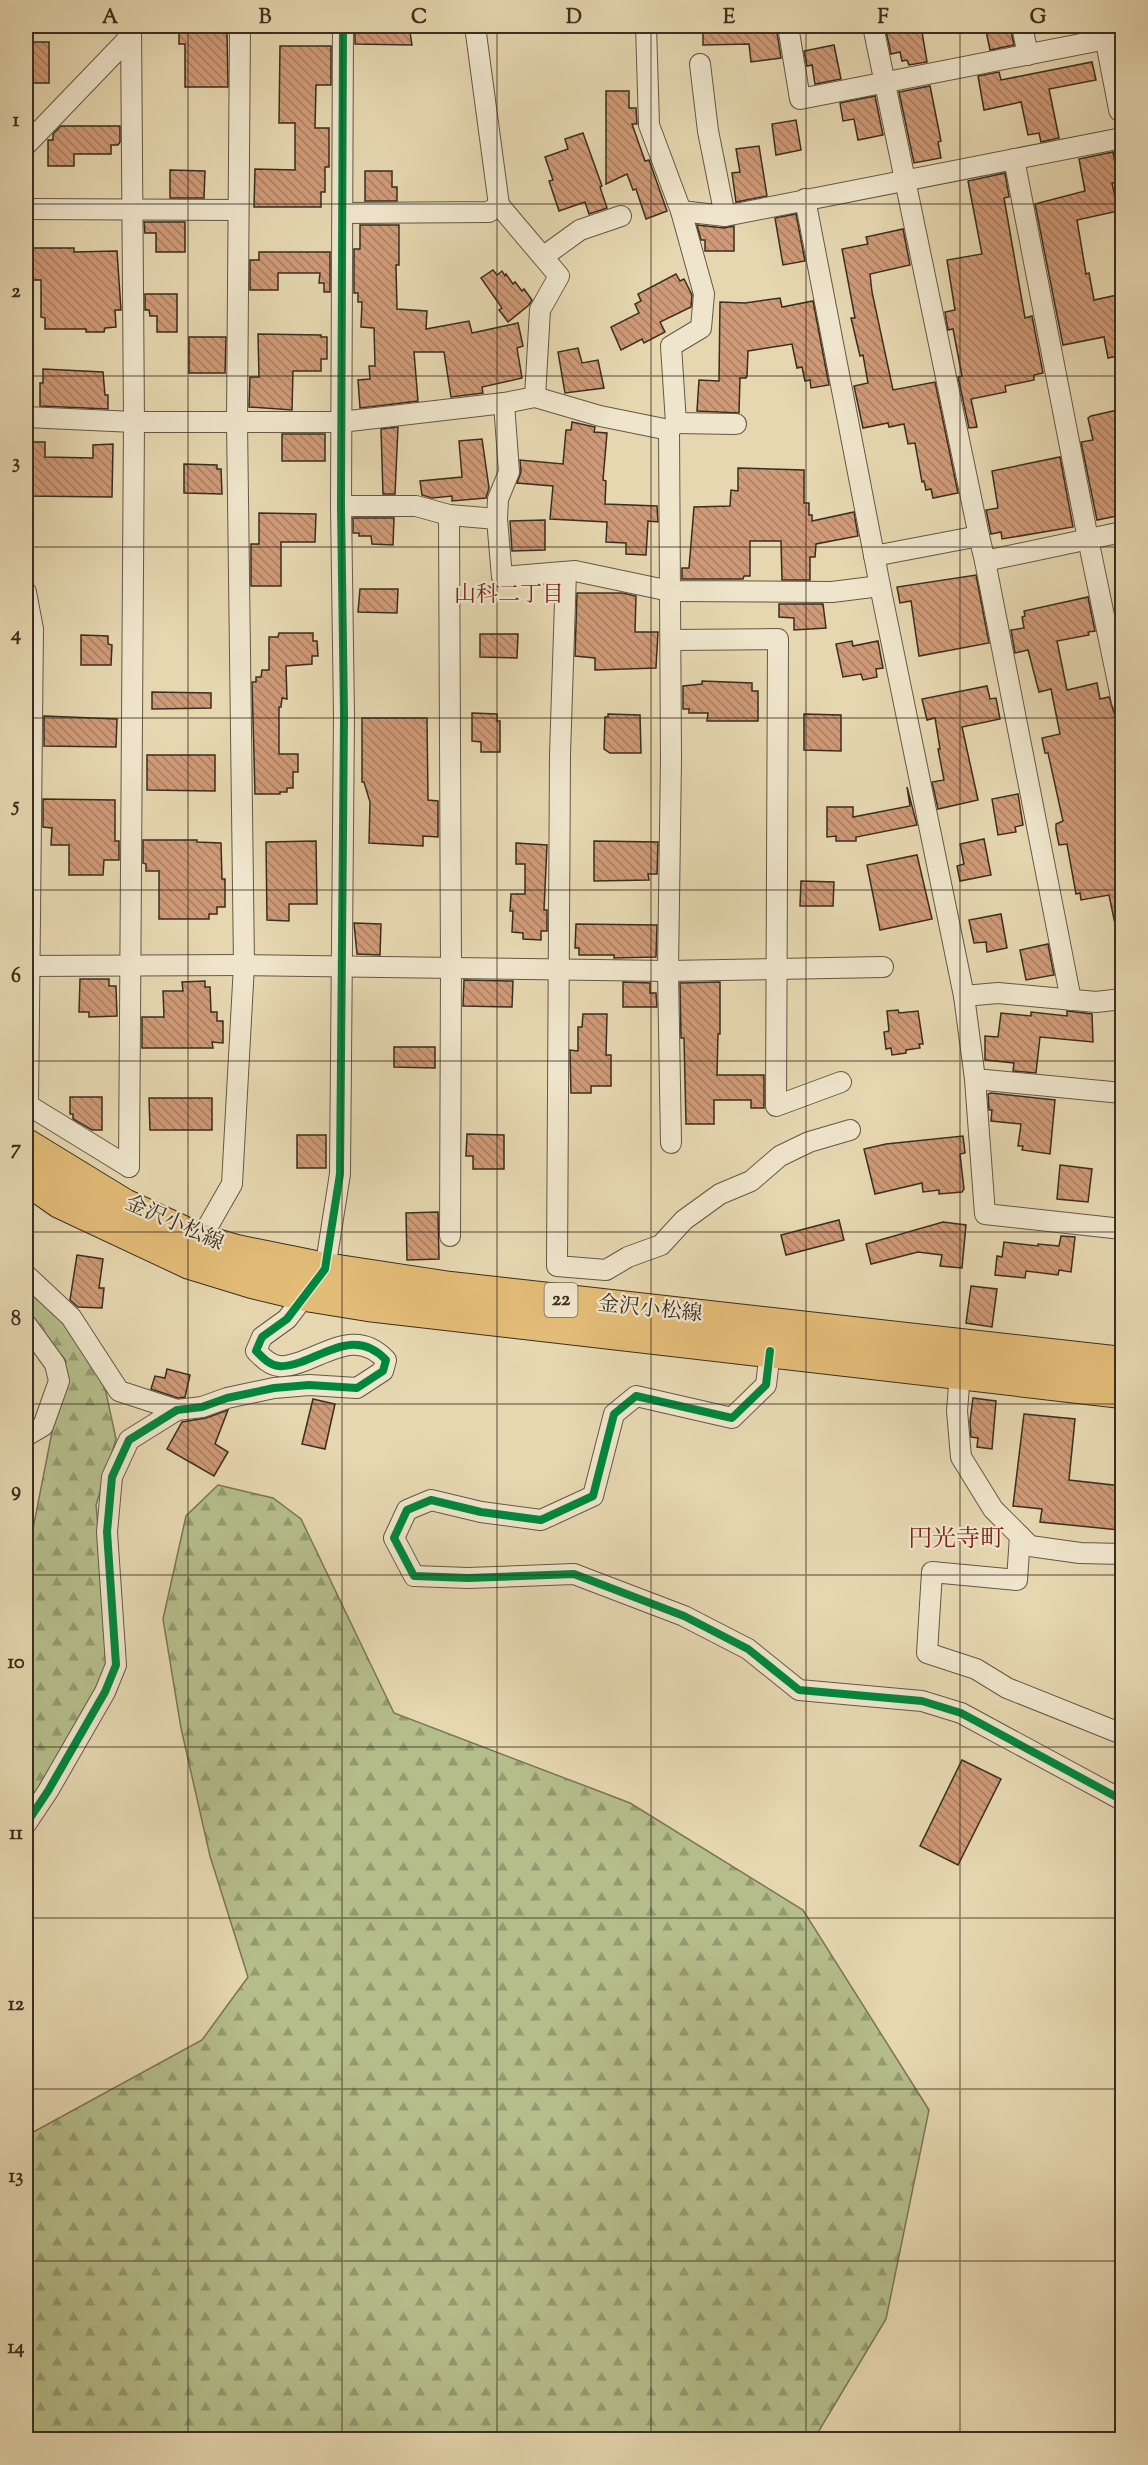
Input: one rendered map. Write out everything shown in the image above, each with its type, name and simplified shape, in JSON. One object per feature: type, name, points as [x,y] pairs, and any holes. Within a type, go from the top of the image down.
[{"type":"main road","name":"金沢小松線","points":[[26,1145],[124,1205],[200,1240],[236,1251],[325,1269],[450,1288],[1122,1363]]},
{"type":"main road","name":"金沢小松線","points":[[26,1178],[60,1202],[190,1263],[252,1282],[306,1295],[368,1305],[1122,1392]]},
{"type":"street","points":[[26,145],[127,40],[130,26]]},
{"type":"street","points":[[26,592],[33,629],[28,1105],[129,1167],[134,422],[130,26]]},
{"type":"street","points":[[200,1240],[232,1184],[244,965],[237,421],[240,26]]},
{"type":"street","points":[[26,1275],[71,1317],[119,1391],[177,1410],[202,1407],[227,1398],[273,1388],[309,1385],[357,1388],[383,1371],[386,1360],[376,1349],[366,1344],[349,1344],[293,1365],[278,1366],[266,1361],[256,1351],[262,1337],[287,1319],[325,1269],[340,1174],[344,715],[340,506],[343,26]]},
{"type":"street","points":[[474,26],[499,205],[559,276],[540,310],[535,397]]},
{"type":"street","points":[[646,26],[649,125],[681,211],[704,294],[701,328],[671,346],[668,971],[671,1143]]},
{"type":"street","points":[[788,26],[800,99],[1028,55],[1112,34],[1122,109]]},
{"type":"street","points":[[873,26],[985,561],[1071,1000]]},
{"type":"street","points":[[1022,26],[1028,55]]},
{"type":"street","points":[[700,64],[708,130],[725,216]]},
{"type":"street","points":[[681,211],[725,216],[1122,138]]},
{"type":"street","points":[[1014,159],[1122,702]]},
{"type":"street","points":[[805,199],[874,556],[964,996],[975,1079],[985,1214],[1122,1229]]},
{"type":"street","points":[[343,213],[489,212],[499,205]]},
{"type":"street","points":[[26,209],[237,210]]},
{"type":"street","points":[[544,256],[580,230],[621,216]]},
{"type":"street","points":[[26,417],[134,422],[341,422],[504,403],[535,397],[600,416],[672,426],[736,424]]},
{"type":"street","points":[[504,403],[509,472],[498,499],[497,519],[502,577],[575,571],[670,591],[832,592],[880,586]]},
{"type":"street","points":[[340,506],[416,506],[448,515],[497,519]]},
{"type":"street","points":[[448,515],[450,1236]]},
{"type":"street","points":[[985,561],[1122,532]]},
{"type":"street","points":[[874,556],[979,536]]},
{"type":"street","points":[[566,572],[560,754],[556,1266],[606,1270],[628,1257],[661,1245],[684,1220],[720,1194],[751,1181],[780,1156],[809,1142],[850,1130]]},
{"type":"street","points":[[671,640],[777,639],[776,1106],[841,1082]]},
{"type":"street","points":[[28,966],[244,965],[668,971],[883,967]]},
{"type":"street","points":[[964,996],[998,993],[1096,1002],[1122,999]]},
{"type":"street","points":[[975,1079],[1122,1093]]},
{"type":"street","points":[[26,1324],[55,1364],[59,1381],[43,1426],[26,1436]]},
{"type":"street","points":[[770,1351],[766,1385],[732,1418],[636,1396],[614,1414],[593,1496],[541,1520],[481,1512],[431,1500],[407,1510],[394,1538],[414,1576],[468,1578],[574,1574],[684,1616],[748,1649],[799,1690],[922,1701],[961,1713],[1122,1800]]},
{"type":"street","points":[[960,1374],[957,1411],[961,1457],[993,1509],[1030,1546],[1080,1553],[1122,1554]]},
{"type":"street","points":[[26,1824],[48,1791],[105,1692],[116,1665],[106,1532],[112,1477],[129,1440],[177,1410]]},
{"type":"street","points":[[1020,1536],[1017,1580],[932,1572],[927,1653],[975,1669],[1007,1688],[1122,1734]]},
{"type":"green space","points":[[26,1284],[68,1323],[105,1388],[116,1439],[96,1505],[111,1664],[41,1791],[26,1794],[26,1550],[31,1539],[66,1361],[26,1311]]},
{"type":"green space","points":[[218,1485],[273,1498],[301,1519],[394,1713],[630,1803],[803,1910],[929,2110],[886,2319],[814,2439],[26,2439],[26,2136],[202,2040],[248,1977],[210,1856],[181,1728],[163,1619],[186,1516]]},
{"type":"building","points":[[179,26],[209,26],[208,31],[227,31],[228,87],[185,87],[185,44],[179,44]]},
{"type":"building","points":[[355,26],[409,26],[412,45],[355,44]]},
{"type":"building","points":[[703,26],[776,26],[781,58],[751,62],[749,44],[703,45]]},
{"type":"building","points":[[885,26],[921,26],[927,62],[909,65],[907,60],[902,61],[900,52],[891,54]]},
{"type":"building","points":[[985,26],[1010,26],[1014,45],[990,50]]},
{"type":"building","points":[[26,42],[49,42],[49,83],[26,83]]},
{"type":"building","points":[[834,45],[841,79],[815,84],[812,65],[807,66],[804,51]]},
{"type":"building","points":[[280,46],[331,46],[331,85],[316,85],[315,128],[329,128],[329,167],[325,167],[325,192],[321,192],[321,207],[254,207],[255,169],[295,170],[295,123],[279,123]]},
{"type":"building","points":[[1092,62],[1096,80],[1049,89],[1059,138],[1041,142],[1039,133],[1028,135],[1021,102],[984,110],[978,76],[999,72],[1001,80]]},
{"type":"building","points":[[930,86],[941,141],[938,142],[941,158],[914,163],[899,92]]},
{"type":"building","points":[[606,91],[629,91],[629,108],[636,108],[637,124],[632,124],[645,161],[649,160],[667,211],[646,219],[636,189],[633,190],[627,174],[606,184]]},
{"type":"building","points":[[875,96],[883,135],[858,140],[854,119],[843,121],[840,103]]},
{"type":"building","points":[[796,120],[801,150],[776,155],[772,124]]},
{"type":"building","points":[[61,126],[120,126],[120,142],[118,145],[111,145],[111,154],[74,154],[74,166],[48,166],[48,140],[53,140],[53,134]]},
{"type":"building","points":[[583,133],[602,186],[600,187],[607,208],[589,214],[585,202],[559,211],[549,181],[553,180],[545,157],[568,149],[565,139]]},
{"type":"building","points":[[759,146],[767,196],[736,202],[732,173],[740,172],[736,149]]},
{"type":"building","points":[[1113,152],[1119,182],[1112,183],[1118,211],[1077,220],[1086,274],[1089,273],[1094,300],[1122,294],[1122,355],[1108,358],[1104,337],[1063,345],[1035,204],[1085,191],[1079,159]]},
{"type":"building","points":[[170,170],[205,171],[204,198],[170,198]]},
{"type":"building","points":[[365,171],[392,171],[392,187],[397,187],[397,201],[365,201]]},
{"type":"building","points":[[1005,173],[1009,197],[1004,198],[1025,318],[1032,316],[1043,373],[1034,375],[1034,380],[1005,386],[1006,392],[971,399],[977,427],[969,428],[958,377],[962,376],[953,329],[948,330],[945,312],[955,310],[947,260],[982,254],[968,181]]},
{"type":"building","points":[[796,214],[805,261],[783,265],[775,218]]},
{"type":"building","points":[[144,222],[185,222],[185,252],[156,252],[156,233],[145,233]]},
{"type":"building","points":[[360,225],[399,225],[399,265],[396,265],[397,309],[427,311],[426,329],[469,321],[472,333],[518,323],[523,346],[517,348],[522,378],[482,387],[483,393],[451,397],[444,352],[414,352],[418,401],[360,408],[358,380],[370,379],[369,366],[375,366],[374,328],[361,327],[362,302],[358,302],[358,293],[354,293],[354,249],[360,249]]},
{"type":"building","points":[[697,225],[724,228],[734,226],[734,251],[705,251],[705,240],[701,240]]},
{"type":"building","points":[[903,229],[910,265],[870,274],[872,292],[893,390],[935,382],[958,493],[933,498],[931,489],[926,490],[924,481],[922,482],[915,443],[908,444],[904,424],[889,427],[888,423],[863,428],[854,386],[868,383],[863,355],[860,356],[851,318],[855,318],[842,249],[868,244],[866,237]]},
{"type":"building","points":[[33,248],[74,248],[74,252],[117,251],[121,310],[115,310],[116,327],[105,328],[104,332],[86,332],[86,329],[45,329],[45,318],[41,317],[41,280],[33,280]]},
{"type":"building","points":[[259,252],[330,252],[330,292],[324,292],[324,283],[319,283],[320,273],[278,273],[278,290],[250,290],[250,260],[259,260]]},
{"type":"building","points":[[493,270],[497,275],[502,271],[505,276],[506,274],[513,284],[515,282],[522,291],[524,289],[532,300],[508,322],[499,310],[502,308],[481,278]]},
{"type":"building","points":[[676,274],[680,281],[684,279],[692,295],[691,307],[660,322],[665,332],[644,343],[642,339],[621,350],[611,327],[639,313],[635,304],[641,301],[638,294]]},
{"type":"building","points":[[145,294],[177,294],[177,332],[157,332],[157,316],[150,316],[149,310],[145,310]]},
{"type":"building","points":[[780,298],[782,307],[813,301],[829,385],[811,388],[810,380],[805,381],[802,367],[797,368],[792,344],[748,351],[747,376],[740,378],[739,413],[697,411],[699,380],[719,381],[720,302],[745,303]]},
{"type":"building","points":[[258,334],[327,337],[327,359],[321,359],[321,371],[293,371],[292,410],[249,407],[250,377],[259,377]]},
{"type":"building","points":[[189,337],[226,337],[225,373],[189,373]]},
{"type":"building","points":[[578,348],[582,363],[598,360],[604,388],[565,393],[558,352]]},
{"type":"building","points":[[43,369],[103,372],[105,395],[108,395],[108,409],[40,406],[40,383],[43,383]]},
{"type":"building","points":[[1122,409],[1122,427],[1119,428],[1122,442],[1122,515],[1097,520],[1081,442],[1093,440],[1088,418]]},
{"type":"building","points":[[572,422],[595,427],[594,432],[607,433],[603,480],[606,481],[605,504],[657,506],[658,522],[648,521],[646,555],[626,554],[626,543],[606,542],[607,522],[550,519],[553,486],[517,483],[521,472],[520,460],[563,464],[566,430],[571,430]]},
{"type":"building","points":[[398,427],[395,494],[383,494],[381,429]]},
{"type":"building","points":[[282,434],[325,434],[325,461],[282,461]]},
{"type":"building","points":[[482,439],[489,488],[486,498],[452,501],[452,496],[432,498],[422,495],[420,481],[462,477],[459,441]]},
{"type":"building","points":[[26,442],[45,442],[45,457],[93,458],[93,445],[113,444],[112,497],[26,496]]},
{"type":"building","points":[[1060,457],[1073,527],[1002,539],[1001,532],[991,534],[986,510],[998,508],[992,471]]},
{"type":"building","points":[[184,464],[217,465],[217,469],[221,469],[222,494],[184,493]]},
{"type":"building","points":[[738,468],[804,470],[804,503],[809,503],[809,515],[812,515],[812,521],[854,512],[858,536],[816,544],[815,557],[810,557],[810,580],[782,580],[781,541],[750,541],[750,576],[744,576],[743,579],[682,579],[682,568],[689,568],[694,507],[730,506],[731,490],[738,491]]},
{"type":"building","points":[[259,513],[316,514],[315,542],[281,542],[281,586],[251,586],[251,544],[259,544]]},
{"type":"building","points":[[353,518],[394,518],[393,545],[372,544],[371,536],[359,536],[359,533],[353,533]]},
{"type":"building","points":[[545,520],[545,550],[512,551],[510,521]]},
{"type":"building","points":[[976,575],[989,643],[919,656],[911,601],[900,603],[897,587]]},
{"type":"building","points":[[360,589],[398,589],[397,613],[358,612]]},
{"type":"building","points":[[577,593],[622,593],[636,596],[635,632],[658,632],[656,668],[595,670],[595,658],[575,656]]},
{"type":"building","points":[[1088,597],[1095,631],[1088,632],[1089,635],[1057,641],[1067,690],[1097,683],[1100,699],[1109,697],[1117,722],[1122,747],[1122,923],[1115,924],[1109,895],[1081,900],[1080,893],[1076,894],[1067,844],[1059,845],[1056,824],[1063,821],[1048,753],[1045,753],[1042,738],[1060,734],[1051,689],[1039,692],[1028,650],[1015,653],[1011,630],[1024,628],[1022,617],[1025,616],[1024,611]]},
{"type":"building","points":[[779,604],[823,604],[826,628],[794,630],[794,618],[779,617]]},
{"type":"building","points":[[279,633],[313,633],[313,641],[317,641],[318,656],[312,656],[312,664],[286,666],[287,699],[282,698],[281,707],[279,707],[279,754],[298,754],[298,772],[293,772],[293,788],[287,788],[287,792],[280,792],[280,794],[255,794],[252,682],[256,682],[256,677],[261,677],[262,670],[269,670],[269,637],[278,637]]},
{"type":"building","points":[[480,634],[518,634],[517,658],[480,657]]},
{"type":"building","points":[[81,635],[108,636],[108,644],[112,645],[111,665],[81,665]]},
{"type":"building","points":[[852,641],[853,646],[878,641],[883,668],[876,669],[877,677],[863,680],[861,674],[843,677],[836,644]]},
{"type":"building","points":[[702,681],[752,683],[752,691],[758,691],[758,721],[707,721],[708,713],[689,713],[689,709],[683,709],[683,686],[702,684]]},
{"type":"building","points":[[987,686],[990,699],[996,698],[1000,719],[962,727],[978,800],[938,809],[932,782],[944,780],[938,749],[940,749],[935,718],[927,720],[922,699]]},
{"type":"building","points":[[152,692],[211,693],[211,708],[152,709]]},
{"type":"building","points":[[472,713],[497,714],[497,721],[500,721],[500,752],[481,752],[481,742],[472,741]]},
{"type":"building","points":[[608,714],[640,715],[641,753],[610,753],[604,749],[605,717],[608,717]]},
{"type":"building","points":[[804,714],[841,715],[841,751],[804,750]]},
{"type":"building","points":[[44,716],[117,719],[116,747],[44,746]]},
{"type":"building","points":[[362,718],[427,718],[428,800],[438,801],[438,837],[423,836],[423,846],[369,843],[370,802],[364,782],[362,782]]},
{"type":"building","points":[[147,755],[215,755],[215,791],[147,790]]},
{"type":"building","points":[[907,787],[917,825],[856,837],[856,841],[836,841],[836,836],[827,837],[827,807],[853,807],[853,817],[910,806]]},
{"type":"building","points":[[1018,794],[1023,825],[1015,827],[1016,832],[998,835],[992,799]]},
{"type":"building","points":[[43,799],[115,800],[115,841],[119,841],[119,860],[104,860],[103,875],[69,875],[69,845],[51,845],[52,828],[43,827]]},
{"type":"building","points":[[984,839],[991,875],[960,881],[957,866],[964,864],[960,844]]},
{"type":"building","points":[[143,840],[197,840],[197,842],[221,843],[225,907],[217,907],[217,914],[209,914],[209,919],[159,919],[159,871],[146,871],[146,864],[143,863]]},
{"type":"building","points":[[316,841],[317,904],[289,904],[289,921],[267,920],[266,842]]},
{"type":"building","points":[[594,841],[658,842],[657,874],[648,874],[649,880],[594,881]]},
{"type":"building","points":[[516,843],[547,845],[544,910],[547,910],[547,931],[541,931],[541,940],[523,939],[523,933],[512,932],[511,894],[525,894],[525,864],[516,864]]},
{"type":"building","points":[[917,855],[932,919],[880,930],[867,865]]},
{"type":"building","points":[[801,881],[834,882],[833,906],[800,906]]},
{"type":"building","points":[[1001,914],[1007,948],[987,952],[986,942],[974,943],[969,920]]},
{"type":"building","points":[[354,923],[381,924],[380,955],[357,954]]},
{"type":"building","points":[[576,924],[657,925],[656,957],[614,958],[614,955],[579,955],[579,948],[575,948]]},
{"type":"building","points":[[1048,944],[1054,975],[1026,980],[1020,950]]},
{"type":"building","points":[[80,979],[109,979],[109,986],[116,986],[117,1016],[89,1017],[89,1012],[79,1012]]},
{"type":"building","points":[[464,980],[513,981],[512,1007],[463,1006]]},
{"type":"building","points":[[205,981],[205,987],[210,987],[211,1012],[217,1012],[217,1021],[223,1021],[223,1043],[212,1042],[213,1048],[142,1048],[142,1017],[164,1017],[163,991],[183,991],[182,982]]},
{"type":"building","points":[[623,982],[650,983],[650,993],[656,993],[657,1007],[623,1007]]},
{"type":"building","points":[[720,982],[717,1075],[764,1075],[764,1108],[751,1108],[751,1100],[714,1100],[714,1124],[686,1124],[680,983]]},
{"type":"building","points":[[898,1010],[899,1013],[918,1011],[923,1044],[919,1044],[920,1048],[906,1050],[906,1053],[892,1055],[891,1048],[886,1049],[884,1032],[889,1031],[887,1011]]},
{"type":"building","points":[[1067,1011],[1092,1014],[1093,1042],[1040,1037],[1036,1073],[1013,1071],[1014,1063],[985,1060],[985,1036],[998,1037],[1001,1013],[1031,1016],[1031,1012],[1067,1016]]},
{"type":"building","points":[[583,1014],[607,1014],[606,1055],[611,1055],[611,1086],[591,1086],[591,1093],[571,1093],[570,1050],[578,1051],[578,1027],[582,1027]]},
{"type":"building","points":[[394,1047],[435,1047],[435,1068],[394,1067]]},
{"type":"building","points":[[988,1094],[1055,1100],[1050,1154],[1022,1150],[1023,1146],[1018,1146],[1021,1124],[991,1121],[992,1110],[989,1110]]},
{"type":"building","points":[[70,1097],[102,1097],[102,1130],[92,1130],[73,1119],[73,1114],[70,1114]]},
{"type":"building","points":[[149,1098],[212,1098],[212,1130],[150,1130]]},
{"type":"building","points":[[467,1134],[504,1135],[504,1169],[473,1169],[473,1156],[466,1156]]},
{"type":"building","points":[[297,1135],[326,1135],[326,1168],[297,1168]]},
{"type":"building","points":[[963,1136],[965,1153],[960,1154],[964,1189],[962,1192],[939,1194],[939,1190],[923,1192],[922,1183],[875,1194],[864,1149],[886,1144]]},
{"type":"building","points":[[1060,1165],[1092,1169],[1088,1202],[1057,1199]]},
{"type":"building","points":[[438,1212],[439,1259],[407,1260],[406,1213]]},
{"type":"building","points":[[839,1220],[844,1240],[786,1255],[781,1235]]},
{"type":"building","points":[[943,1222],[966,1225],[962,1268],[940,1266],[942,1255],[918,1252],[871,1264],[866,1244]]},
{"type":"building","points":[[1061,1236],[1075,1237],[1071,1272],[1059,1270],[1058,1275],[1026,1271],[1025,1278],[995,1275],[997,1256],[1002,1257],[1004,1242],[1059,1246]]},
{"type":"building","points":[[77,1255],[103,1259],[99,1288],[104,1288],[102,1308],[78,1307],[70,1300]]},
{"type":"building","points":[[971,1286],[997,1289],[992,1327],[966,1323]]},
{"type":"building","points":[[167,1369],[190,1375],[185,1397],[178,1398],[151,1389],[155,1376],[165,1378]]},
{"type":"building","points":[[973,1398],[996,1401],[992,1449],[977,1447],[978,1438],[971,1437],[970,1421]]},
{"type":"building","points":[[313,1399],[335,1404],[325,1449],[302,1444]]},
{"type":"building","points":[[228,1410],[215,1444],[228,1452],[214,1476],[167,1449],[182,1422],[206,1418]]},
{"type":"building","points":[[1024,1414],[1075,1419],[1069,1480],[1122,1486],[1119,1530],[1040,1522],[1042,1509],[1013,1506]]},
{"type":"building","points":[[962,1760],[1001,1779],[958,1865],[920,1846]]},
{"type":"cycle path","points":[[26,1824],[48,1791],[105,1692],[116,1665],[107,1532],[112,1477],[129,1440],[177,1410],[202,1407],[227,1398],[274,1388],[309,1385],[357,1388],[383,1371],[386,1360],[376,1351],[366,1346],[356,1345],[335,1348],[301,1362],[282,1366],[269,1362],[256,1351],[262,1337],[287,1319],[325,1269],[340,1174],[344,715],[341,506],[343,26]]},
{"type":"cycle path","points":[[770,1351],[766,1385],[732,1418],[636,1396],[614,1414],[593,1496],[541,1520],[481,1512],[431,1500],[407,1510],[394,1538],[414,1576],[468,1578],[574,1574],[684,1616],[748,1649],[799,1690],[922,1701],[961,1713],[1122,1800]]},
{"type":"district","name":"山科二丁目","points":[[509,596]]},
{"type":"district","name":"円光寺町","points":[[956,1540]]}]
